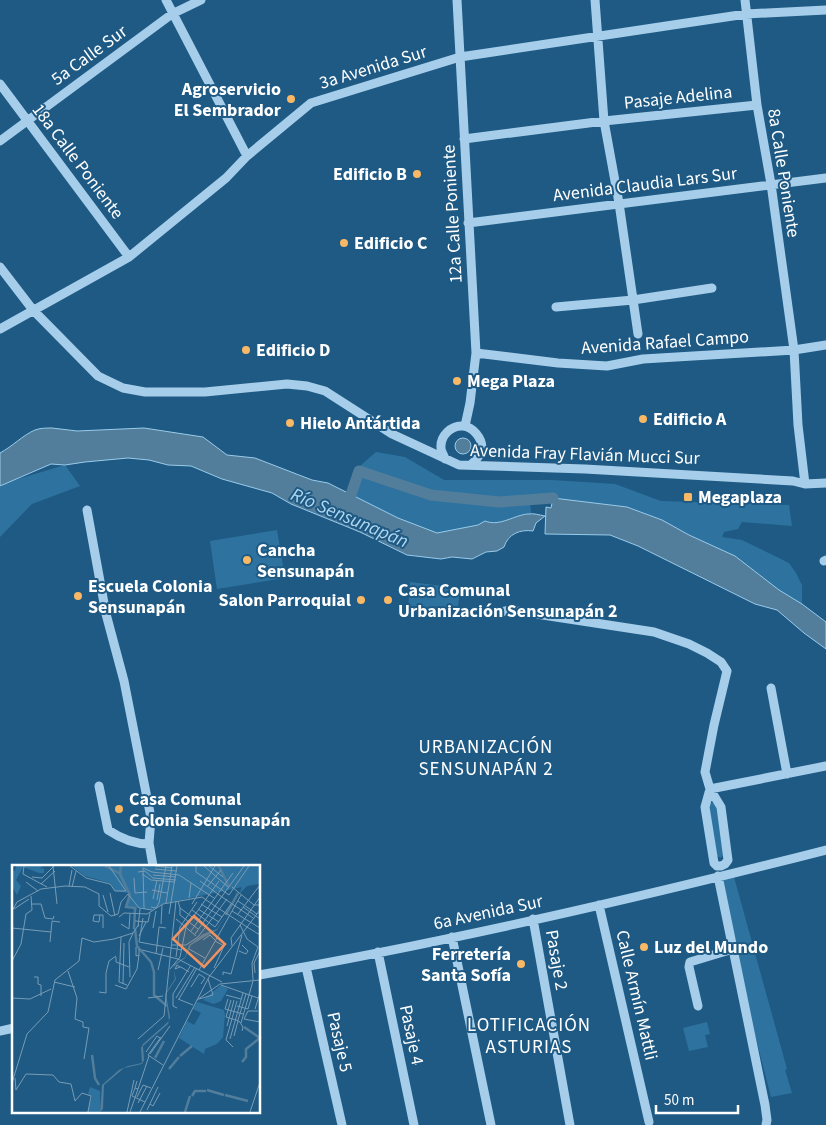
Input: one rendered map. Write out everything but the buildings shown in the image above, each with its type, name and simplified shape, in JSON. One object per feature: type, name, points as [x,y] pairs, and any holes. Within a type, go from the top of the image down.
[{"type":"street","points":[[166,0],[246,156]]},
{"type":"street","name":"5a Calle Sur","points":[[0,141],[172,14],[201,0]]},
{"type":"street","name":"12a Calle Poniente","points":[[457,0],[476,353],[470,403],[464,426]]},
{"type":"street","points":[[595,0],[604,121],[619,203],[638,334]]},
{"type":"street","name":"8a Calle Poniente","points":[[745,0],[757,105],[771,184],[794,350],[798,425],[805,484]]},
{"type":"street","name":"3a Avenida Sur","points":[[0,329],[129,257],[226,178],[246,156],[311,103],[460,57],[525,49],[746,14],[826,10]]},
{"type":"street","name":"18a Calle Poniente","points":[[0,84],[129,257]]},
{"type":"street","name":"Pasaje Adelina","points":[[464,140],[604,121],[757,105]]},
{"type":"street","name":"Avenida Claudia Lars Sur","points":[[468,223],[826,178]]},
{"type":"street","name":"Avenida Fray Flavián Mucci Sur","points":[[0,267],[33,310],[98,376],[123,388],[153,392],[205,392],[287,384],[307,386],[325,391],[392,434],[459,465],[472,464],[689,474],[793,481],[805,484],[826,483]]},
{"type":"street","points":[[556,308],[633,300],[712,288]]},
{"type":"street","name":"Avenida Rafael Campo","points":[[476,353],[558,364],[607,366],[643,359],[794,350],[826,345]]},
{"type":"street","points":[[445,459],[441,449],[442,440],[447,432],[456,427],[464,426],[474,431],[480,439],[482,448],[478,458],[472,464]]},
{"type":"street","points":[[87,510],[106,614],[124,682],[151,818],[149,844],[153,865]]},
{"type":"street","points":[[497,613],[510,610],[654,632],[689,644],[721,662],[727,671],[714,725],[706,772],[710,789],[721,807],[728,860],[721,866]]},
{"type":"street","points":[[770,688],[787,774]]},
{"type":"street","points":[[710,789],[826,766]]},
{"type":"street","points":[[99,786],[108,830],[117,836],[139,844],[149,844]]},
{"type":"street","points":[[710,789],[705,806],[707,824],[714,863],[721,866]]},
{"type":"street","name":"6a Avenida Sur","points":[[260,975],[452,937],[599,905],[826,850]]},
{"type":"street","points":[[721,866],[733,949],[767,1123]]},
{"type":"street","name":"Calle Armín Mattli","points":[[599,905],[650,1122]]},
{"type":"street","name":"Pasaje 2","points":[[533,919],[570,1125]]},
{"type":"street","points":[[452,937],[491,1125]]},
{"type":"street","points":[[698,1006],[690,962],[733,949]]},
{"type":"street","name":"Pasaje 4","points":[[378,952],[414,1125]]},
{"type":"street","name":"Pasaje 5","points":[[306,967],[342,1125]]},
{"type":"shaded area","points":[[376,452],[405,457],[444,480],[552,480],[615,484],[661,501],[789,505],[792,526],[742,522],[738,529],[724,532],[722,537],[742,540],[789,563],[802,585],[802,604],[779,590],[735,556],[689,535],[662,520],[627,507],[553,498],[499,502],[431,495],[360,466]]},
{"type":"shaded area","points":[[65,465],[80,486],[32,504],[0,537],[0,487],[8,482]]},
{"type":"shaded area","points":[[361,475],[431,497],[498,504],[530,501],[531,513],[502,522],[490,523],[485,521],[478,525],[437,533],[398,518],[353,496]]},
{"type":"shaded area","name":"Cancha Sensunapán","points":[[277,530],[285,578],[217,589],[210,541]]},
{"type":"shaded area","points":[[410,582],[460,588],[457,615],[408,610]]},
{"type":"shaded area","points":[[712,802],[717,806],[723,855],[721,858],[717,856],[708,805]]},
{"type":"shaded area","points":[[734,877],[792,1093],[771,1097],[744,992],[720,879]]},
{"type":"shaded area","points":[[707,1022],[710,1034],[705,1035],[708,1047],[689,1051],[683,1028]]},
{"type":"water","name":"Río Sensunapán","points":[[52,428],[77,431],[144,428],[203,437],[227,455],[255,458],[312,480],[328,483],[398,518],[437,533],[478,525],[485,521],[502,522],[528,514],[545,516],[536,523],[533,531],[515,533],[508,539],[504,547],[497,551],[486,552],[472,559],[452,557],[441,559],[407,555],[360,532],[291,504],[272,493],[222,479],[191,466],[168,465],[149,460],[128,458],[65,465],[51,464],[0,486],[0,453],[35,430]]},
{"type":"water","points":[[463,438],[469,440],[471,446],[469,452],[463,454],[457,452],[455,446],[457,440]]},
{"type":"water","points":[[553,498],[627,507],[662,520],[689,535],[735,556],[779,590],[826,622],[826,649],[777,610],[755,604],[638,546],[610,535],[545,534],[546,507],[551,508]]},
{"type":"waterway","name":"Río Sensunapán","points":[[346,509],[359,471],[431,495],[499,502],[553,498]]},
{"type":"place","name":"Agroservicio El Sembrador","points":[[291,99]]},
{"type":"place","name":"Edificio B","points":[[417,174]]},
{"type":"place","name":"Edificio C","points":[[344,243]]},
{"type":"place","name":"Edificio D","points":[[246,350]]},
{"type":"place","name":"Mega Plaza","points":[[457,381]]},
{"type":"place","name":"Edificio A","points":[[643,419]]},
{"type":"place","name":"Hielo Antártida","points":[[290,423]]},
{"type":"place","name":"Megaplaza","points":[[688,497]]},
{"type":"place","name":"Cancha Sensunapán","points":[[247,560]]},
{"type":"place","name":"Escuela Colonia Sensunapán","points":[[78,596]]},
{"type":"place","name":"Salon Parroquial","points":[[361,600]]},
{"type":"place","name":"Casa Comunal Urbanización Sensunapán 2","points":[[388,600]]},
{"type":"place","name":"Casa Comunal Colonia Sensunapán","points":[[119,809]]},
{"type":"place","name":"Luz del Mundo","points":[[644,947]]},
{"type":"place","name":"Ferretería Santa Sofía","points":[[521,964]]},
{"type":"district","name":"URBANIZACIÓN SENSUNAPÁN 2","points":[[486,757]]},
{"type":"district","name":"LOTIFICACIÓN ASTURIAS","points":[[529,1035]]}]
